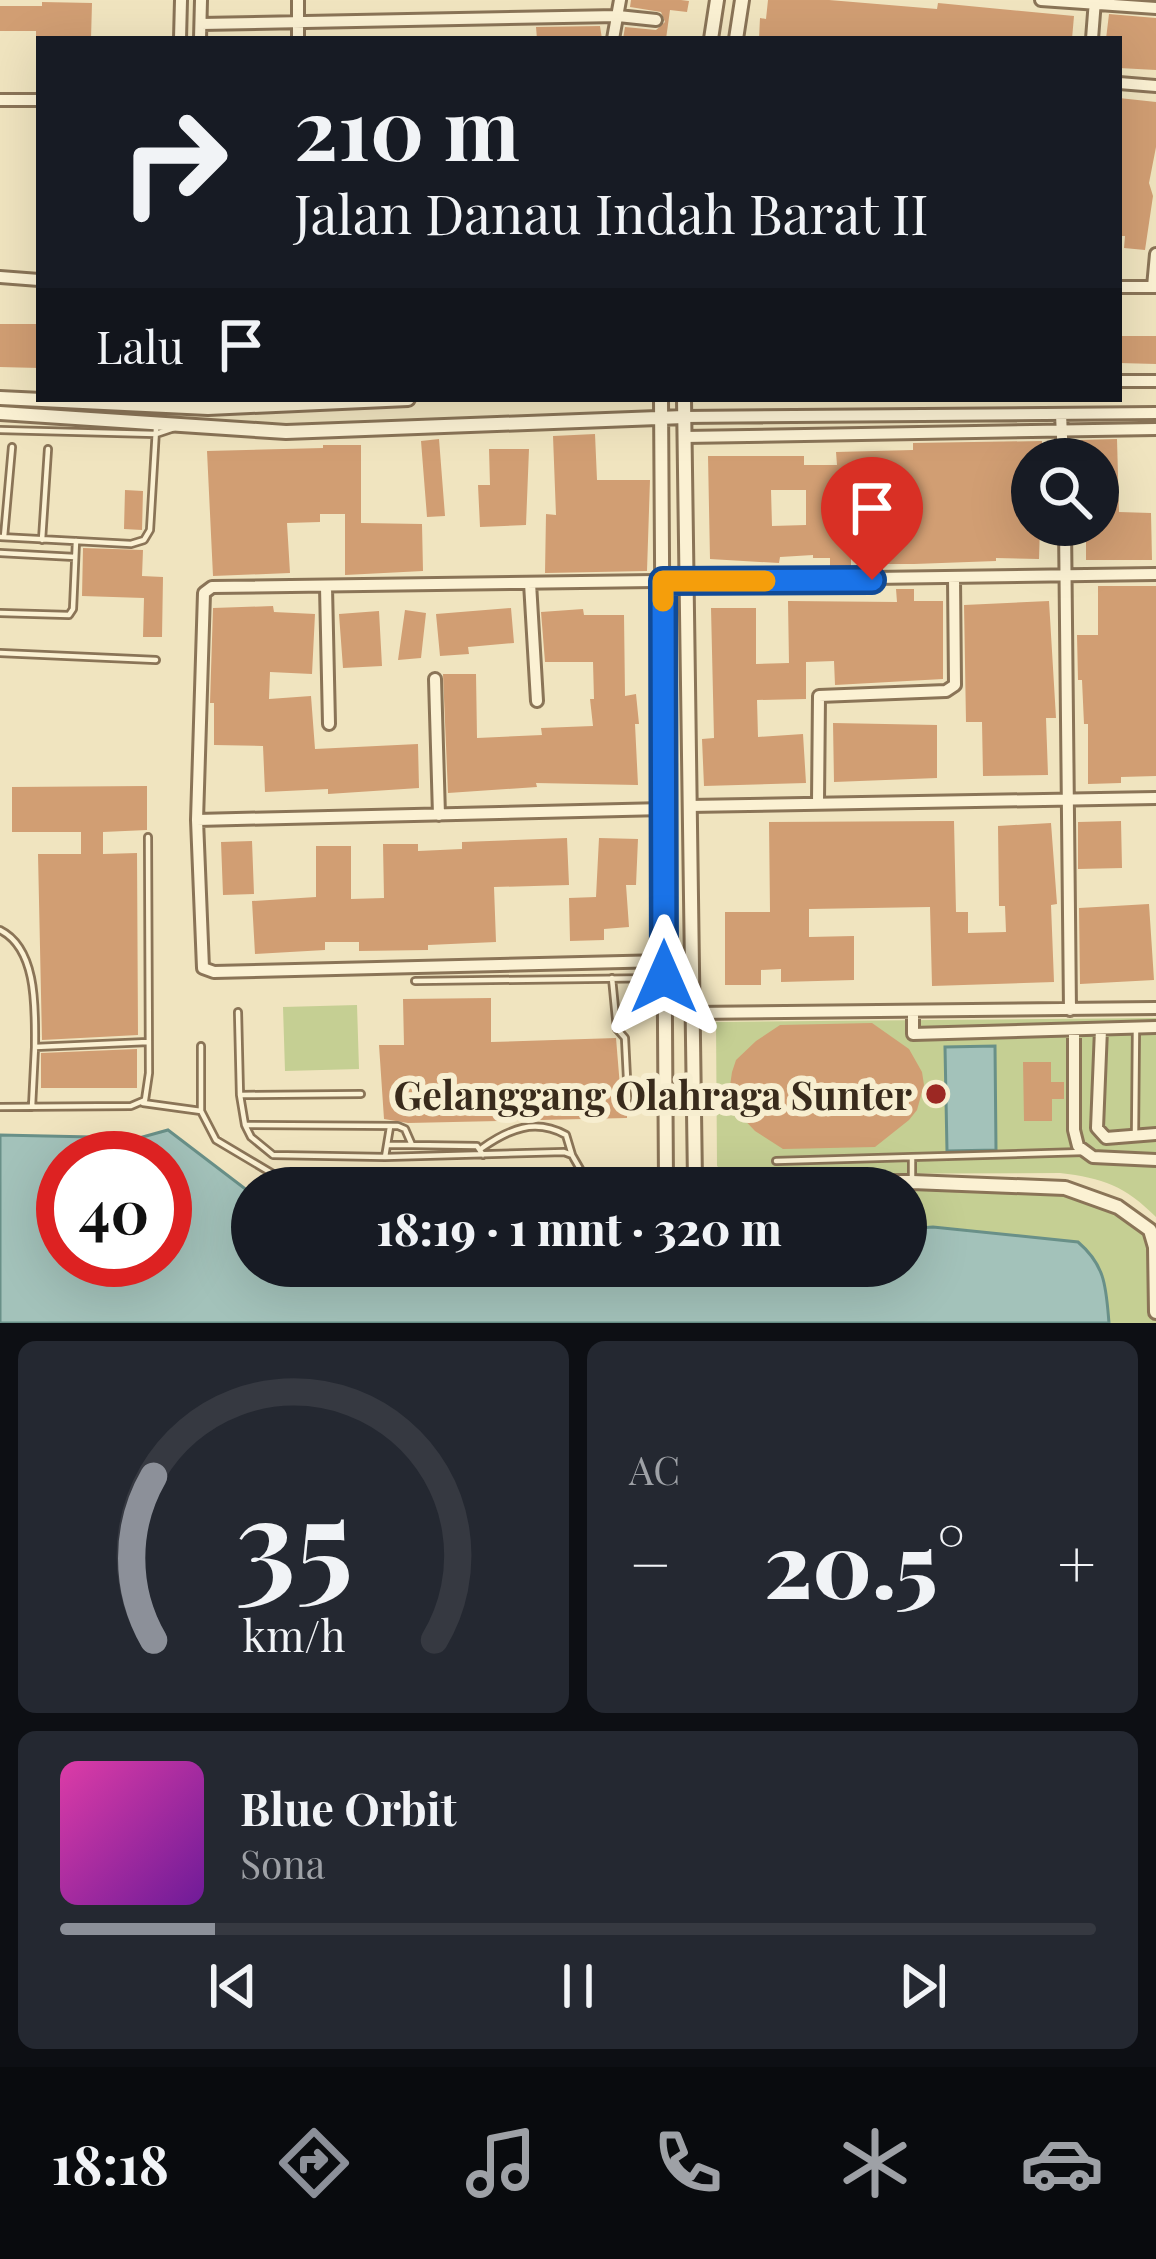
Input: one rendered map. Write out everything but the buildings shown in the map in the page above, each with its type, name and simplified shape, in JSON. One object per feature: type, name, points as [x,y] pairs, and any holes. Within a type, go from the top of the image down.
[{"type":"street","points":[[180,36],[181,0]]},
{"type":"street","points":[[200,36],[201,0]]},
{"type":"street","points":[[298,0],[298,36]]},
{"type":"street","points":[[614,36],[620,0]]},
{"type":"street","points":[[711,36],[717,0]]},
{"type":"street","points":[[736,36],[742,0]]},
{"type":"street","points":[[1041,0],[1156,8]]},
{"type":"street","points":[[1092,36],[1095,2]]},
{"type":"street","points":[[201,24],[618,16],[656,20]]},
{"type":"street","points":[[1122,83],[1156,86]]},
{"type":"street","points":[[0,100],[36,100]]},
{"type":"street","points":[[1122,287],[1155,287],[1156,254]]},
{"type":"street","points":[[0,277],[36,280]]},
{"type":"street","points":[[1122,381],[1156,381]]},
{"type":"street","points":[[0,398],[36,399]]},
{"type":"street","points":[[142,402],[335,402]]},
{"type":"street","points":[[177,403],[179,425]]},
{"type":"street","points":[[199,403],[202,427]]},
{"type":"street","points":[[286,431],[287,404]]},
{"type":"street","points":[[662,409],[666,1167]]},
{"type":"street","points":[[0,413],[156,428],[286,431],[662,409],[1156,412]]},
{"type":"street","points":[[684,410],[694,1167]]},
{"type":"street","points":[[1061,414],[1062,438]]},
{"type":"street","points":[[684,436],[1156,429]]},
{"type":"street","points":[[1066,546],[1070,1010]]},
{"type":"street","points":[[664,962],[214,972],[203,968],[197,820],[201,598],[212,587],[1156,574]]},
{"type":"street","points":[[818,802],[819,696],[946,691],[955,685],[954,578]]},
{"type":"street","points":[[530,584],[537,701]]},
{"type":"street","points":[[326,587],[329,724]]},
{"type":"street","points":[[435,679],[439,815]]},
{"type":"street","points":[[689,806],[1156,798]]},
{"type":"street","points":[[197,820],[664,809]]},
{"type":"street","points":[[692,1013],[1156,1008]]},
{"type":"street","points":[[913,1012],[913,1034],[1156,1028]]},
{"type":"street","points":[[1101,1029],[1097,1128],[1106,1138],[1156,1134]]},
{"type":"street","points":[[1074,1030],[1074,1130],[1084,1152],[1093,1157],[1156,1160]]},
{"type":"street","points":[[927,1183],[1066,1188],[1118,1207],[1150,1230],[1155,1247],[1156,1312]]},
{"type":"street","points":[[1150,1230],[1156,1215]]},
{"type":"lane","points":[[0,430],[156,428],[147,538],[131,544],[2,537],[12,447]]},
{"type":"lane","points":[[42,539],[48,449]]},
{"type":"lane","points":[[0,614],[69,615],[76,541]]},
{"type":"lane","points":[[0,553],[75,557]]},
{"type":"lane","points":[[0,653],[156,660]]},
{"type":"lane","points":[[143,1103],[149,1042],[148,837]]},
{"type":"lane","points":[[0,930],[17,942],[33,988],[32,1107]]},
{"type":"lane","points":[[612,977],[617,1029],[625,1038],[628,1099]]},
{"type":"lane","points":[[415,981],[664,977]]},
{"type":"lane","points":[[238,1012],[245,1125],[251,1137],[273,1155],[564,1152],[572,1156]]},
{"type":"lane","points":[[1135,1136],[1136,1028]]},
{"type":"lane","points":[[35,1047],[149,1042]]},
{"type":"lane","points":[[201,1046],[201,1111],[216,1140],[261,1167]]},
{"type":"lane","points":[[240,1095],[361,1094]]},
{"type":"lane","points":[[0,1107],[143,1103],[201,1111]]},
{"type":"lane","points":[[245,1125],[390,1127],[405,1129],[412,1145]]},
{"type":"lane","points":[[385,1157],[390,1127]]},
{"type":"lane","points":[[387,1145],[483,1152],[516,1128],[552,1128],[566,1136],[579,1167]]},
{"type":"lane","points":[[776,1161],[1084,1152]]},
{"type":"lane","points":[[912,1157],[912,1167]]},
{"type":"green space","points":[[357,1005],[359,1069],[285,1071],[283,1007]]},
{"type":"green space","name":"Gelanggang Olahraga Sunter","points":[[1156,1018],[1156,1217],[1112,1185],[1060,1173],[927,1173],[927,1167],[718,1167],[716,1022]]},
{"type":"green space","points":[[927,1185],[1065,1188],[1133,1216],[1155,1247],[1156,1323],[1108,1323],[1078,1242],[927,1227]]},
{"type":"water","points":[[995,1046],[996,1150],[947,1151],[945,1047]]},
{"type":"water","points":[[0,1135],[36,1136],[36,1287],[192,1287],[192,1148],[231,1178],[231,1287],[927,1287],[927,1227],[933,1227],[1078,1242],[1099,1269],[1109,1323],[0,1323]]},
{"type":"slow traffic","points":[[663,601],[663,581],[765,581]]},
{"type":"place","name":"Gelanggang Olahraga Sunter","points":[[936,1094]]},
{"type":"route","points":[[664,977],[663,581],[872,580]]}]
